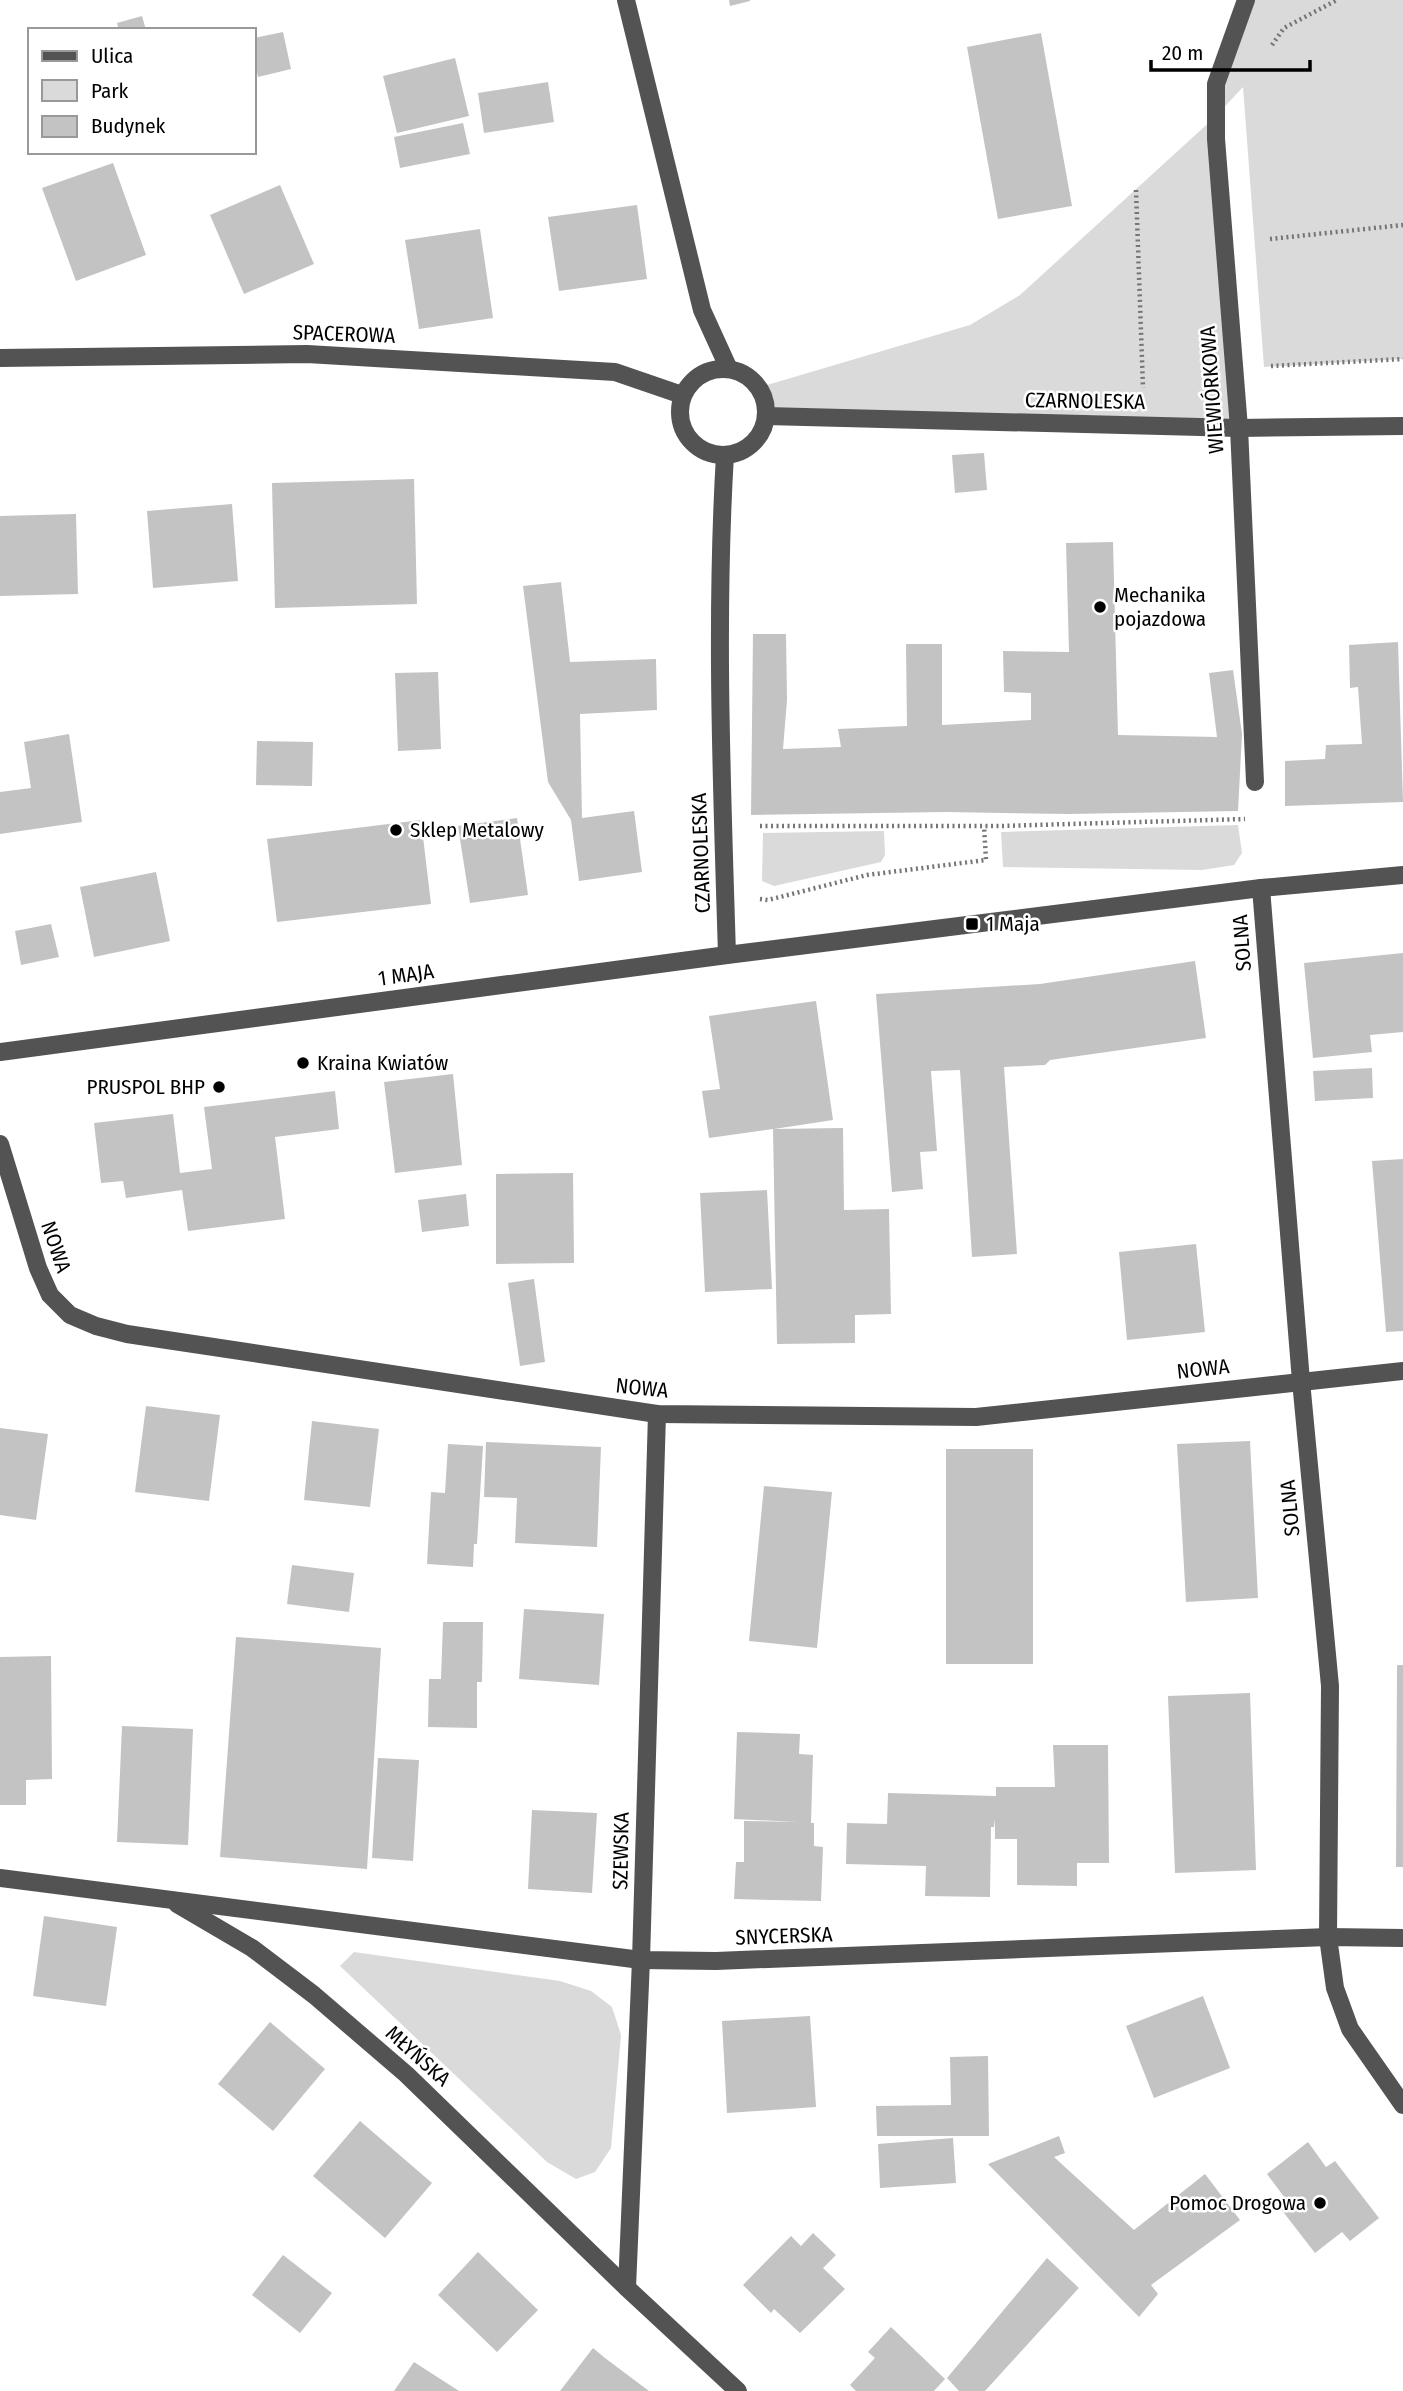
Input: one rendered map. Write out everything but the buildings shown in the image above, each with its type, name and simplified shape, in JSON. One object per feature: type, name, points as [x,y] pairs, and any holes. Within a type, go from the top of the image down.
[{"type":"street","points":[[626,0],[702,310],[728,368]]},
{"type":"street","name":"WIEWIÓRKOWA","points":[[1246,0],[1216,84],[1216,139],[1239,428],[1255,782]]},
{"type":"street","name":"SPACEROWA","points":[[0,358],[307,354],[615,372],[682,395]]},
{"type":"street","points":[[728,368],[750,376],[760,387],[765,399],[766,416],[762,432],[751,445],[724,456],[710,454],[696,446],[685,434],[679,415],[682,395],[696,376],[712,369],[728,368]]},
{"type":"street","name":"CZARNOLESKA","points":[[766,416],[1239,428],[1403,426]]},
{"type":"street","name":"CZARNOLESKA","points":[[724,456],[719,547],[722,810],[727,955]]},
{"type":"street","name":"1 MAJA","points":[[0,1052],[727,955],[1261,888],[1403,875]]},
{"type":"street","name":"SOLNA","points":[[1261,888],[1301,1381],[1330,1686],[1328,1937],[1335,1988],[1350,2029],[1403,2105]]},
{"type":"street","name":"NOWA","points":[[0,1144],[38,1268],[50,1295],[70,1315],[96,1326],[127,1334],[657,1414],[976,1417],[1403,1371]]},
{"type":"street","name":"SZEWSKA","points":[[627,2288],[641,1959],[657,1414]]},
{"type":"street","name":"MŁYŃSKA","points":[[0,1878],[171,1900],[253,1948],[324,2003],[406,2074],[627,2288],[738,2391]]},
{"type":"street","name":"SNYCERSKA","points":[[171,1900],[641,1959],[716,1961],[1328,1937],[1403,1938]]},
{"type":"path","points":[[1271,47],[1284,28],[1336,0]]},
{"type":"path","points":[[1136,190],[1144,426]]},
{"type":"path","points":[[1270,239],[1403,225]]},
{"type":"path","points":[[1264,367],[1403,359]]},
{"type":"path","points":[[754,826],[984,826],[1256,819]]},
{"type":"path","points":[[757,887],[757,899],[768,900],[867,875],[986,860],[984,826]]},
{"type":"green space","points":[[1246,0],[1403,0],[1403,359],[1264,367],[1243,87],[1215,117]]},
{"type":"green space","points":[[1215,117],[1239,428],[766,416],[765,399],[760,387],[970,325],[1020,295]]},
{"type":"green space","points":[[1238,825],[1242,853],[1234,865],[1202,870],[1003,867],[1001,832]]},
{"type":"green space","points":[[884,831],[885,855],[881,862],[774,886],[762,881],[763,833]]},
{"type":"green space","points":[[354,1952],[560,1981],[591,1991],[612,2007],[621,2035],[611,2148],[595,2172],[576,2179],[547,2162],[340,1966]]},
{"type":"place","name":"Mechanika pojazdowa","points":[[1100,607]]},
{"type":"place","name":"Sklep Metalowy","points":[[396,830]]},
{"type":"place","name":"1 Maja","points":[[972,924]]},
{"type":"place","name":"Kraina Kwiatów","points":[[303,1063]]},
{"type":"place","name":"PRUSPOL BHP","points":[[219,1087]]},
{"type":"place","name":"Pomoc Drogowa","points":[[1320,2203]]}]
